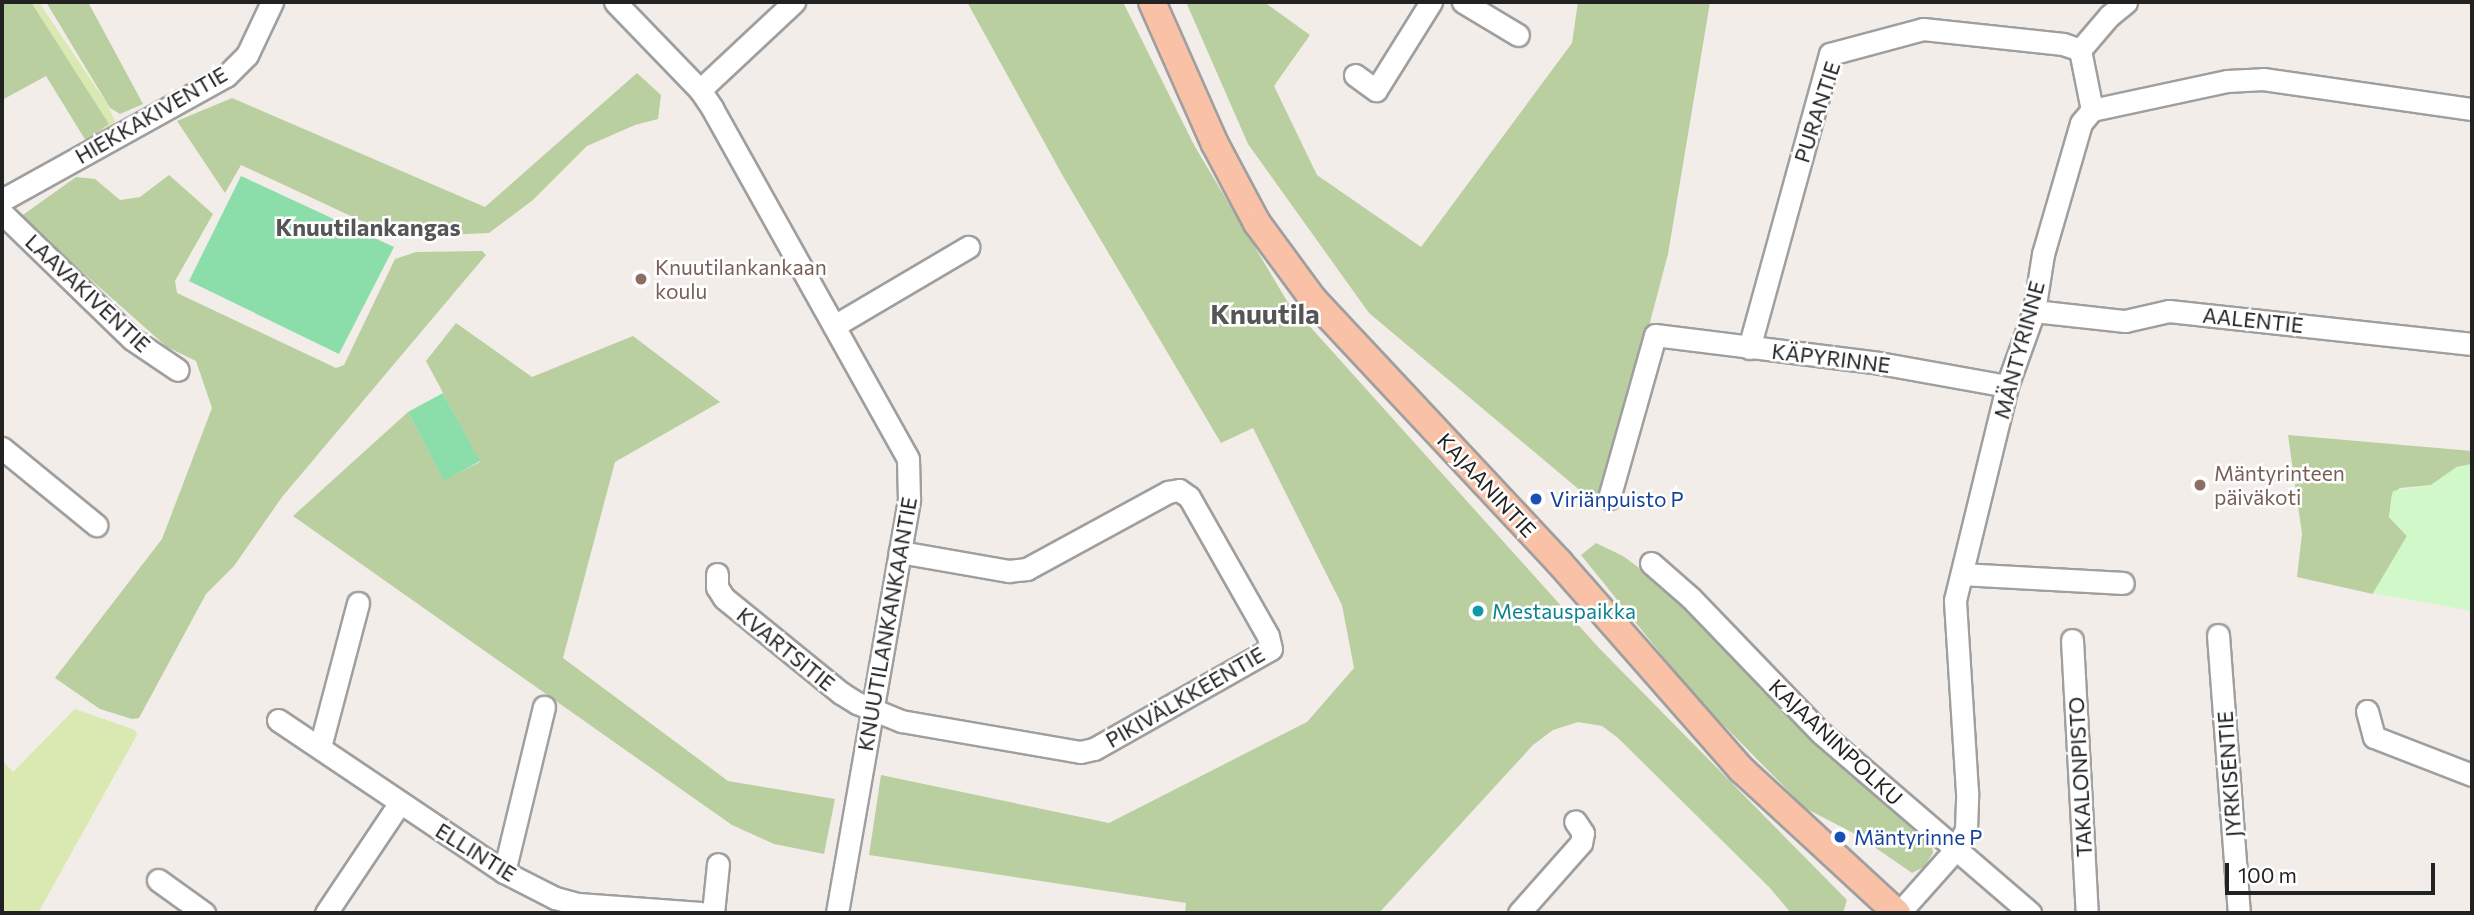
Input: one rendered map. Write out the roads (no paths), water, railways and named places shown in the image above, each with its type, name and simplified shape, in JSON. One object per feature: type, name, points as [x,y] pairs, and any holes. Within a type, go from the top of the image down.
[{"type":"main road","name":"KAJAANINTIE","points":[[1152,2],[1215,144],[1257,223],[1312,298],[1559,562],[1742,770],[1898,913]]},
{"type":"street","name":"HIEKKAKIVENTIE","points":[[2,200],[226,76],[247,55],[272,2]]},
{"type":"street","name":"KNUUTILANKANKAANTIE","points":[[615,2],[700,90],[908,459],[909,500],[837,913]]},
{"type":"street","points":[[700,90],[794,2]]},
{"type":"street","points":[[1355,75],[1376,90],[1431,2]]},
{"type":"street","points":[[1463,2],[1518,35]]},
{"type":"street","points":[[2126,2],[2109,16],[2080,50],[2092,110],[2227,81],[2263,79],[2472,109]]},
{"type":"street","name":"PURANTIE","points":[[1749,348],[1830,54],[1923,29],[2063,44],[2080,50]]},
{"type":"street","name":"MÄNTYRINNE","points":[[1898,913],[1956,849],[1966,830],[1967,792],[1955,600],[2007,386],[2034,311],[2043,254],[2081,123],[2092,110]]},
{"type":"street","name":"LAAVAKIVENTIE","points":[[2,213],[132,339],[178,370]]},
{"type":"street","points":[[834,326],[968,247]]},
{"type":"street","name":"AALENTIE","points":[[2034,311],[2125,321],[2169,311],[2472,345]]},
{"type":"street","name":"KÄPYRINNE","points":[[1609,498],[1655,335],[1879,363],[2007,386]]},
{"type":"street","points":[[2,448],[96,525]]},
{"type":"street","name":"PIKIVÄLKKEENTIE","points":[[872,709],[901,722],[1080,752],[1094,749],[1271,649],[1268,636],[1189,497],[1180,490],[1168,492],[1027,569],[1009,571],[900,552]]},
{"type":"street","name":"KAJAANINPOLKU","points":[[1651,563],[1690,598],[1821,733],[2030,913]]},
{"type":"street","name":"KVARTSITIE","points":[[717,574],[717,587],[724,598],[841,693],[872,709]]},
{"type":"street","points":[[1962,574],[2123,583]]},
{"type":"street","points":[[320,747],[358,603]]},
{"type":"street","name":"JYRKISENTIE","points":[[2218,635],[2239,913]]},
{"type":"street","name":"TAKALONPISTO","points":[[2072,640],[2087,913]]},
{"type":"street","points":[[504,872],[544,707]]},
{"type":"street","points":[[2367,711],[2374,737],[2472,775]]},
{"type":"street","name":"ELLINTIE","points":[[278,720],[504,872],[555,898],[578,904],[701,913]]},
{"type":"street","points":[[326,913],[400,804]]},
{"type":"street","points":[[1519,913],[1581,843],[1583,833],[1575,821]]},
{"type":"street","points":[[713,913],[718,863]]},
{"type":"street","points":[[158,880],[204,913]]},
{"type":"place","name":"Knuutilankankaan koulu","points":[[641,279]]},
{"type":"place","name":"Mäntyrinteen päiväkoti","points":[[2200,485]]},
{"type":"place","name":"Viriänpuisto P","points":[[1536,499]]},
{"type":"place","name":"Mestauspaikka","points":[[1478,611]]},
{"type":"place","name":"Mäntyrinne P","points":[[1840,837]]},
{"type":"district","name":"Knuutilankangas","points":[[368,227]]},
{"type":"district","name":"Knuutila","points":[[1265,313]]}]
